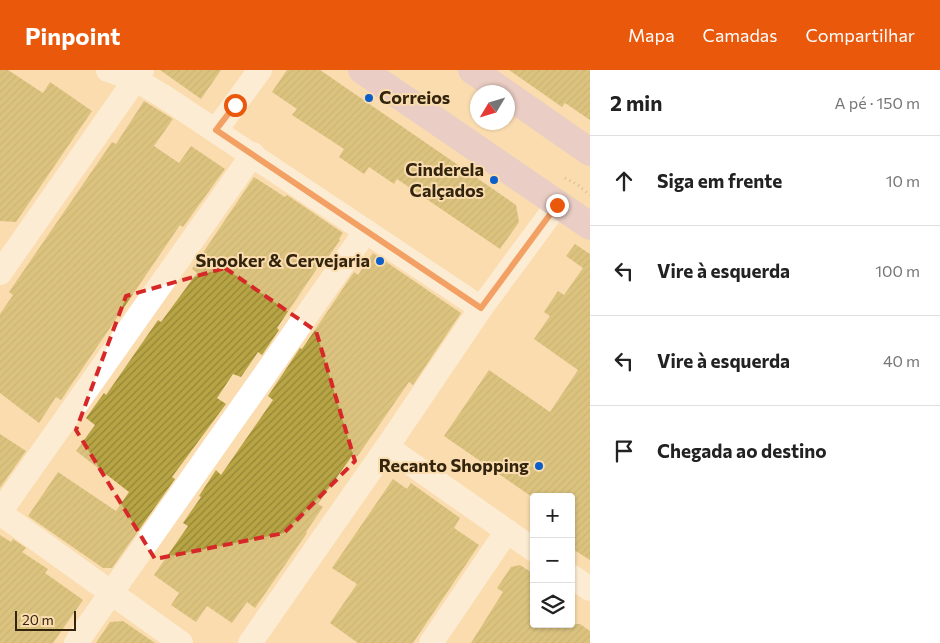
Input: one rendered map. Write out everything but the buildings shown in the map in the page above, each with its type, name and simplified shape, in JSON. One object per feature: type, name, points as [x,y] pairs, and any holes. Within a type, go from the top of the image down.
[{"type":"main road","points":[[362,70],[590,226]]},
{"type":"main road","points":[[472,70],[494,85]]},
{"type":"main road","points":[[515,100],[590,152]]},
{"type":"street","points":[[108,70],[139,75],[216,130],[481,308]]},
{"type":"street","points":[[216,130],[260,70]]},
{"type":"street","points":[[0,273],[139,75]]},
{"type":"street","points":[[181,643],[0,512],[253,154]]},
{"type":"street","points":[[250,643],[387,447],[481,308],[557,205]]},
{"type":"street","points":[[76,643],[366,231]]},
{"type":"street","points":[[387,447],[530,547]]},
{"type":"street","points":[[435,641],[507,531]]},
{"type":"street","points":[[575,579],[590,589]]},
{"type":"highlighted area","points":[[225,268],[316,331],[355,461],[284,533],[155,559],[76,430],[126,296]]},
{"type":"place","name":"Correios","points":[[369,98]]},
{"type":"place","name":"Cinderela Calçados","points":[[494,180]]},
{"type":"place","name":"Snooker & Cervejaria","points":[[380,261]]},
{"type":"place","name":"Recanto Shopping","points":[[539,466]]},
{"type":"route","points":[[235,105],[216,130],[481,308],[557,205]]}]
